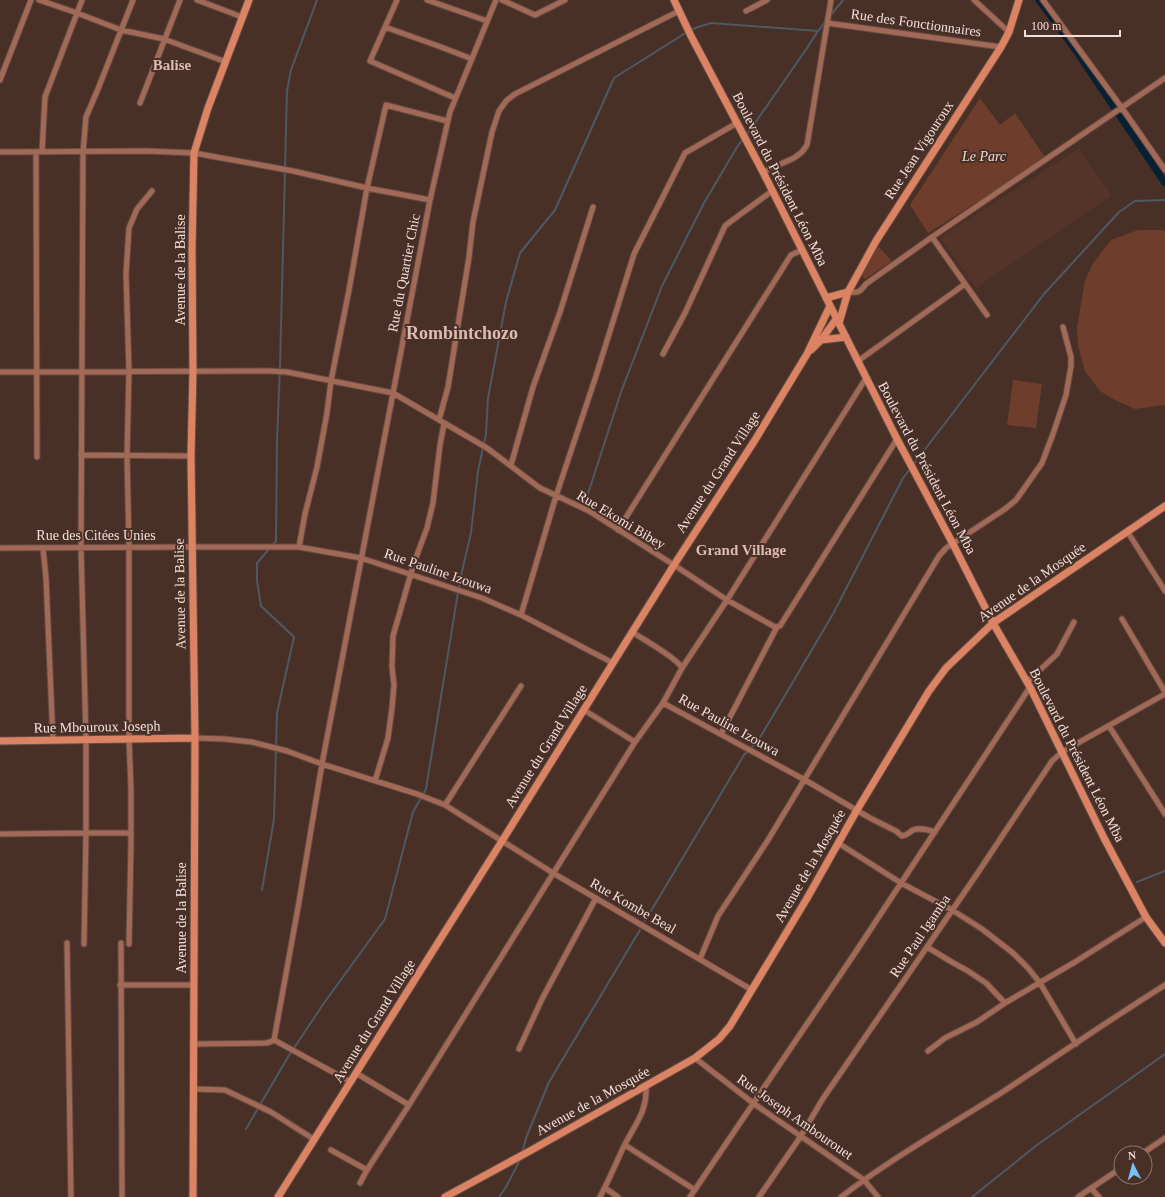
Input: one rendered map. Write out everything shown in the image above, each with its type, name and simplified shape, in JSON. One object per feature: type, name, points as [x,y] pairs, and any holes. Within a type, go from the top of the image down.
[{"type":"street","points":[[0,80],[31,0]]},
{"type":"street","points":[[39,0],[121,30],[164,39],[226,62]]},
{"type":"street","points":[[37,457],[36,372],[39,152],[45,97],[82,0]]},
{"type":"street","points":[[84,944],[86,740],[81,547],[82,152],[86,117],[133,0]]},
{"type":"street","points":[[140,103],[180,0]]},
{"type":"street","points":[[197,0],[242,18]]},
{"type":"street","name":"Avenue de la Balise","points":[[193,1197],[194,738],[191,456],[194,153],[208,108],[249,0]]},
{"type":"street","points":[[397,0],[370,61],[455,98]]},
{"type":"street","points":[[427,0],[488,21]]},
{"type":"street","name":"Rue du Quartier Chic","points":[[274,1040],[322,764],[430,200],[447,121],[455,98],[496,0]]},
{"type":"street","points":[[502,0],[535,16],[565,0]]},
{"type":"street","name":"Boulevard du Président Léon Mba","points":[[674,0],[691,36],[763,172],[838,320],[896,439],[953,544],[993,623],[1028,685],[1104,838],[1146,917],[1165,943]]},
{"type":"street","points":[[746,11],[767,0]]},
{"type":"street","points":[[763,172],[794,158],[802,152],[807,145],[829,10],[832,0]]},
{"type":"street","points":[[974,0],[1009,32]]},
{"type":"street","name":"Rue Jean Vigouroux","points":[[807,354],[838,320],[848,292],[876,241],[1001,47],[1009,32],[1018,0]]},
{"type":"street","points":[[1042,0],[1165,170]]},
{"type":"street","points":[[439,420],[448,386],[481,178],[492,132],[499,111],[506,101],[515,94],[679,11]]},
{"type":"street","name":"Rue des Fonctionnaires","points":[[828,22],[1001,47]]},
{"type":"street","points":[[385,27],[472,59]]},
{"type":"street","points":[[826,298],[848,292],[860,292],[866,284],[932,237],[1165,78]]},
{"type":"street","points":[[299,547],[327,414],[331,381],[350,290],[367,188],[386,106],[447,121]]},
{"type":"street","points":[[521,615],[556,496],[596,376],[634,254],[684,153],[737,123]]},
{"type":"street","points":[[0,152],[146,151],[194,153],[293,171],[367,188],[430,200]]},
{"type":"street","points":[[129,944],[131,789],[129,739],[129,547],[127,456],[129,371],[126,274],[129,228],[137,209],[152,191]]},
{"type":"street","points":[[663,354],[685,312],[725,226],[772,191]]},
{"type":"street","points":[[510,465],[533,387],[560,312],[593,207]]},
{"type":"street","points":[[932,237],[987,315]]},
{"type":"street","points":[[618,530],[791,255],[802,250]]},
{"type":"street","points":[[858,361],[965,284]]},
{"type":"street","name":"Avenue du Grand Village","points":[[278,1197],[502,842],[674,565],[755,440],[807,354],[830,306]]},
{"type":"street","points":[[700,959],[718,916],[805,780],[939,556],[946,548],[1005,509],[1016,500],[1042,463],[1066,395],[1071,366],[1071,357],[1063,327]]},
{"type":"street","points":[[821,340],[846,337]]},
{"type":"street","name":"Rue Ekomi Bibey","points":[[0,372],[270,371],[287,372],[393,393],[487,448],[540,488],[589,511],[727,600],[772,626],[777,627]]},
{"type":"street","points":[[663,703],[682,668],[727,600],[866,378]]},
{"type":"street","points":[[375,781],[388,738],[392,708],[394,685],[392,648],[393,636],[414,563],[427,528],[433,503],[444,424]]},
{"type":"street","points":[[721,734],[777,627],[780,626],[896,439]]},
{"type":"street","points":[[81,455],[191,456]]},
{"type":"street","name":"Avenue de la Mosquée","points":[[445,1197],[518,1158],[695,1058],[718,1039],[730,1026],[802,906],[857,810],[929,691],[946,668],[993,623],[1165,506]]},
{"type":"street","points":[[1127,531],[1165,591]]},
{"type":"street","name":"Rue des Citées Unies","points":[[0,548],[192,546],[275,547]]},
{"type":"street","name":"Rue Pauline Izouwa","points":[[275,547],[299,547],[361,558],[453,588],[482,598],[521,615],[613,663]]},
{"type":"street","points":[[43,548],[46,578],[53,740]]},
{"type":"street","points":[[1122,619],[1165,693]]},
{"type":"street","points":[[690,1197],[935,832],[1028,685],[1057,654],[1074,622]]},
{"type":"street","points":[[632,632],[674,659],[682,668]]},
{"type":"street","points":[[444,805],[521,686]]},
{"type":"street","name":"Rue Paul Igamba","points":[[759,1197],[801,1136],[822,1100],[1052,761],[1062,752],[1165,693]]},
{"type":"street","name":"Rue Pauline Izouwa","points":[[360,1183],[634,742],[663,703],[805,780],[896,831],[902,836],[908,835],[913,830],[921,829],[935,832]]},
{"type":"street","points":[[584,710],[634,742]]},
{"type":"street","points":[[1109,726],[1165,814]]},
{"type":"street","name":"Rue Mbouroux Joseph","points":[[0,741],[194,738]]},
{"type":"street","name":"Rue Kombe Beal","points":[[194,738],[238,740],[272,747],[417,794],[444,805],[553,873],[752,990]]},
{"type":"street","points":[[0,834],[131,834]]},
{"type":"street","points":[[838,843],[901,883],[952,910],[982,929],[1013,953],[1040,983],[1076,1044]]},
{"type":"street","points":[[520,1049],[542,999],[596,898]]},
{"type":"street","points":[[928,1051],[945,1038],[977,1022],[1146,917]]},
{"type":"street","points":[[67,943],[71,1197]]},
{"type":"street","points":[[121,943],[122,1197]]},
{"type":"street","points":[[927,947],[986,983],[1005,1004]]},
{"type":"street","points":[[120,985],[194,985]]},
{"type":"street","points":[[841,1197],[864,1180],[1165,985]]},
{"type":"street","points":[[194,1044],[266,1043],[274,1040],[351,1082]]},
{"type":"street","name":"Rue Joseph Ambourouet","points":[[695,1058],[754,1103],[864,1180],[878,1197]]},
{"type":"street","points":[[356,1073],[409,1105]]},
{"type":"street","points":[[600,1197],[625,1145],[638,1123],[647,1097],[646,1086]]},
{"type":"street","points":[[194,1089],[225,1090],[271,1112],[315,1140]]},
{"type":"street","points":[[1153,1146],[1165,1138]]},
{"type":"street","points":[[625,1145],[695,1190]]},
{"type":"street","points":[[331,1150],[367,1170]]},
{"type":"street","points":[[1078,1197],[1113,1173]]},
{"type":"street","points":[[605,1188],[618,1197]]},
{"type":"street","points":[[1091,1188],[1099,1197]]},
{"type":"shaded area","points":[[1079,148],[1112,196],[976,288],[940,238]]},
{"type":"green space","name":"Le Parc","points":[[980,98],[1000,125],[1015,113],[1046,159],[928,233],[910,205]]},
{"type":"green space","points":[[1138,230],[1165,231],[1165,405],[1135,409],[1100,391],[1085,371],[1078,345],[1077,327],[1085,280],[1094,262],[1111,240]]},
{"type":"green space","points":[[876,244],[892,261],[865,279],[859,272]]},
{"type":"green space","points":[[1013,380],[1042,384],[1036,428],[1007,425]]},
{"type":"waterway","points":[[262,890],[274,819],[277,713],[294,637],[261,606],[257,581],[257,563],[276,541],[277,440],[287,91],[291,70],[317,0]]},
{"type":"waterway","points":[[830,16],[843,0]]},
{"type":"waterway","points":[[1039,0],[1079,55],[1165,183]]},
{"type":"waterway","points":[[691,30],[711,23],[818,31],[826,21]]},
{"type":"waterway","points":[[746,136],[818,31]]},
{"type":"waterway","points":[[246,1129],[288,1057],[324,1003],[385,919],[413,812],[426,789],[460,580],[471,533],[478,471],[486,434],[488,398],[506,302],[520,253],[555,210],[614,78],[687,32]]},
{"type":"waterway","points":[[585,503],[621,392],[662,286],[704,203],[743,139]]},
{"type":"waterway","points":[[645,921],[744,755],[758,741],[833,614],[903,478],[1044,294],[1119,212],[1135,201],[1165,200]]},
{"type":"waterway","points":[[1137,882],[1165,871]]},
{"type":"waterway","points":[[522,1153],[526,1138],[549,1082],[640,930]]},
{"type":"waterway","points":[[972,1197],[1037,1145],[1165,1054]]},
{"type":"waterway","points":[[499,1197],[520,1160]]},
{"type":"district","name":"Balise","points":[[172,65]]},
{"type":"district","name":"Rombintchozo","points":[[462,333]]},
{"type":"district","name":"Grand Village","points":[[741,550]]}]
